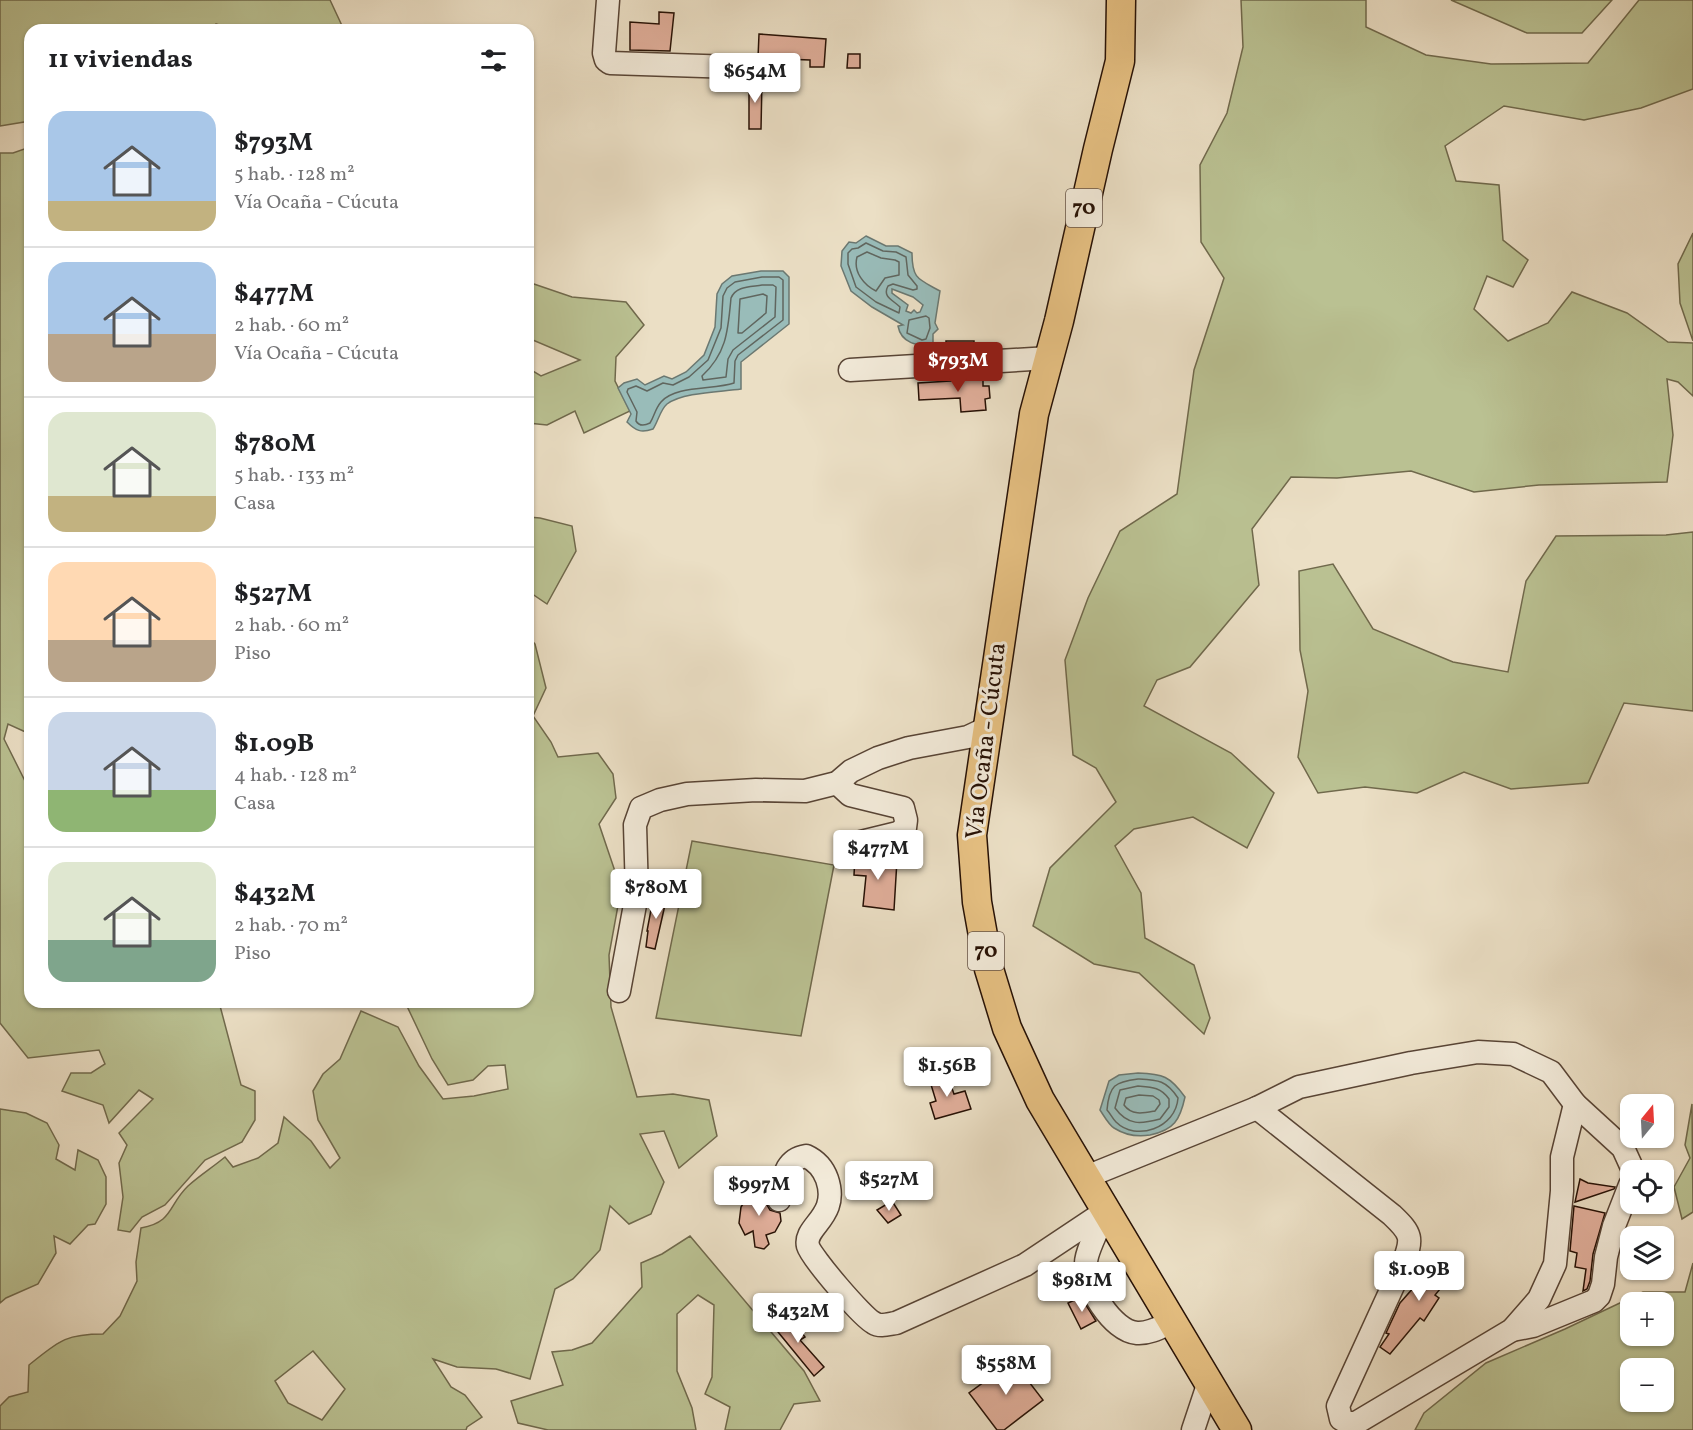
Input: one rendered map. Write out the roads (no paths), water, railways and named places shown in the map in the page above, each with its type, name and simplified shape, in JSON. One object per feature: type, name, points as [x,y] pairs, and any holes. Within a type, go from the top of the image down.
[{"type":"main road","name":"Vía Ocaña - Cúcuta","points":[[1121,0],[1120,61],[1034,414],[972,835],[976,902],[989,969],[1007,1028],[1040,1100],[1237,1430]]},
{"type":"street","points":[[608,0],[604,53],[606,60],[610,63],[734,67]]},
{"type":"street","points":[[850,370],[1049,358]]},
{"type":"street","points":[[619,991],[637,894],[635,825],[641,808],[660,800],[687,794],[756,790],[806,791],[837,783],[851,771],[878,758],[909,748],[968,737],[987,728]]},
{"type":"street","points":[[837,783],[850,795],[903,808],[905,813],[905,828],[898,833],[857,843]]},
{"type":"street","points":[[1086,1177],[1257,1108],[1299,1087],[1411,1063],[1478,1052],[1513,1054],[1551,1072],[1575,1104],[1623,1148],[1628,1160]]},
{"type":"street","points":[[1257,1108],[1276,1121],[1407,1229],[1411,1242],[1403,1264],[1338,1406],[1341,1419],[1348,1423],[1356,1423],[1512,1330],[1539,1299],[1555,1264],[1563,1191],[1562,1157],[1575,1104]]},
{"type":"street","points":[[780,1200],[788,1167],[792,1160],[807,1156],[817,1161],[826,1176],[831,1191],[830,1205],[812,1232],[808,1247],[865,1317],[877,1325],[896,1323],[1024,1265],[1106,1211]]},
{"type":"street","points":[[1106,1211],[1086,1261],[1088,1275],[1106,1312],[1118,1325],[1135,1333],[1147,1333],[1172,1322]]},
{"type":"street","points":[[1512,1330],[1533,1326],[1594,1301],[1599,1296],[1603,1284],[1606,1257],[1620,1211]]},
{"type":"street","points":[[1193,1430],[1209,1382]]},
{"type":"water","points":[[866,236],[886,246],[898,246],[912,253],[915,273],[926,284],[940,291],[935,323],[938,329],[933,334],[933,345],[916,344],[906,340],[898,326],[903,325],[872,307],[851,291],[841,266],[842,251],[849,242],[856,243]],"holes":[[[892,289],[913,297],[923,305],[920,312],[906,311],[908,305],[892,293]]]},
{"type":"water","points":[[761,271],[783,271],[789,277],[789,324],[741,362],[741,389],[692,395],[674,400],[667,404],[653,429],[642,431],[630,425],[627,422],[631,414],[618,388],[624,383],[637,379],[645,385],[664,376],[672,379],[686,372],[704,355],[715,327],[717,294],[722,284],[732,276]]},
{"type":"water","points":[[1138,1073],[1160,1075],[1170,1080],[1185,1097],[1175,1123],[1165,1130],[1145,1136],[1127,1134],[1112,1127],[1100,1110],[1109,1081],[1119,1075]]}]
